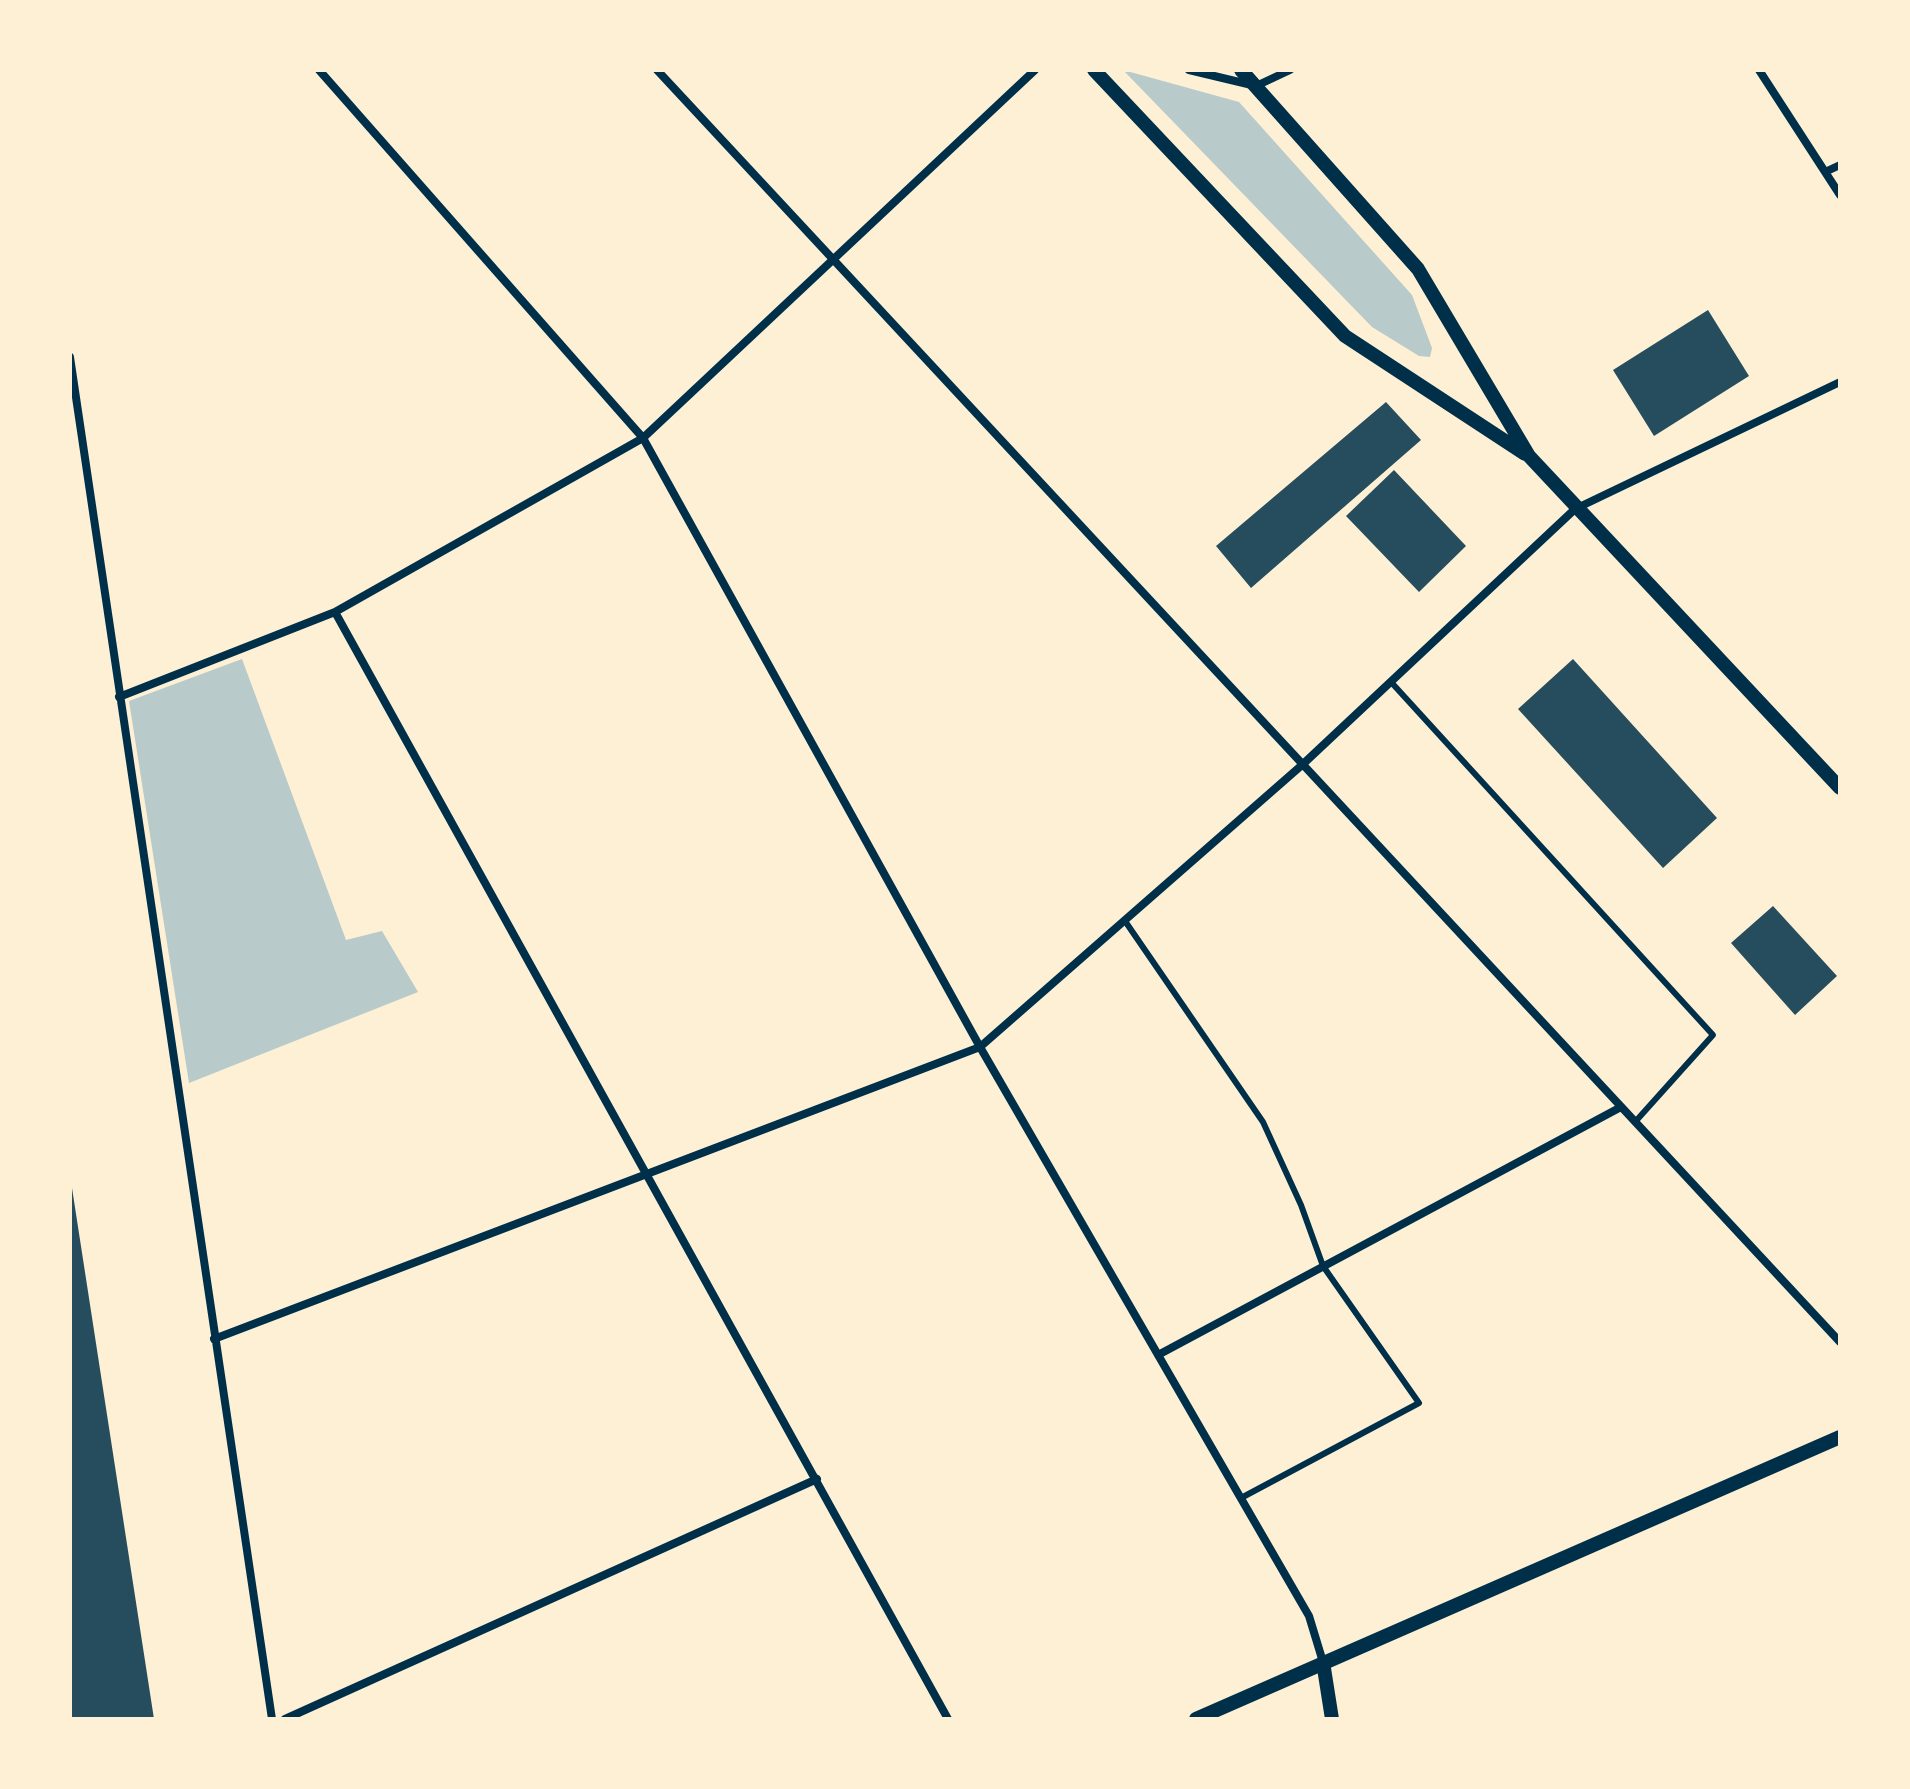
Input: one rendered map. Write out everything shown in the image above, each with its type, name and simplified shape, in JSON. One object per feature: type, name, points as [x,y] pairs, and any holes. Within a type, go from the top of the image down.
[{"type":"street","points":[[319,70],[643,438],[980,1047],[1309,1616],[1323,1662],[1332,1719]]},
{"type":"street","points":[[657,70],[1840,1342]]},
{"type":"street","points":[[119,697],[335,612],[643,438],[834,262],[1035,70]]},
{"type":"street","points":[[1094,70],[1345,336],[1529,456]]},
{"type":"street","points":[[1189,70],[1256,86],[1290,70]]},
{"type":"street","points":[[1241,70],[1418,269],[1529,456],[1575,509],[1840,788]]},
{"type":"street","points":[[1759,70],[1840,195]]},
{"type":"street","points":[[1825,172],[1840,165]]},
{"type":"street","points":[[70,357],[272,1719]]},
{"type":"street","points":[[214,1339],[980,1047],[1302,765],[1575,509],[1840,382]]},
{"type":"street","points":[[335,612],[948,1719]]},
{"type":"street","points":[[1158,1355],[1621,1107]]},
{"type":"street","points":[[1196,1719],[1840,1437]]},
{"type":"street","points":[[285,1719],[817,1479]]},
{"type":"lane","points":[[1391,682],[1713,1035],[1635,1122]]},
{"type":"lane","points":[[1125,921],[1263,1122],[1301,1205],[1323,1266],[1419,1403],[1241,1498]]},
{"type":"shaded area","points":[[1123,70],[1239,102],[1412,295],[1432,348],[1430,357],[1419,356],[1372,327]]},
{"type":"shaded area","points":[[242,659],[346,940],[382,931],[418,992],[189,1083],[129,701]]},
{"type":"building","points":[[1708,310],[1749,376],[1654,436],[1613,370]]},
{"type":"building","points":[[1386,402],[1421,440],[1251,588],[1216,546]]},
{"type":"building","points":[[1394,470],[1466,546],[1419,592],[1346,516]]},
{"type":"building","points":[[1573,659],[1717,818],[1663,868],[1518,709]]},
{"type":"building","points":[[1773,906],[1837,976],[1795,1015],[1731,943]]},
{"type":"building","points":[[72,1188],[154,1719],[70,1719]]}]
